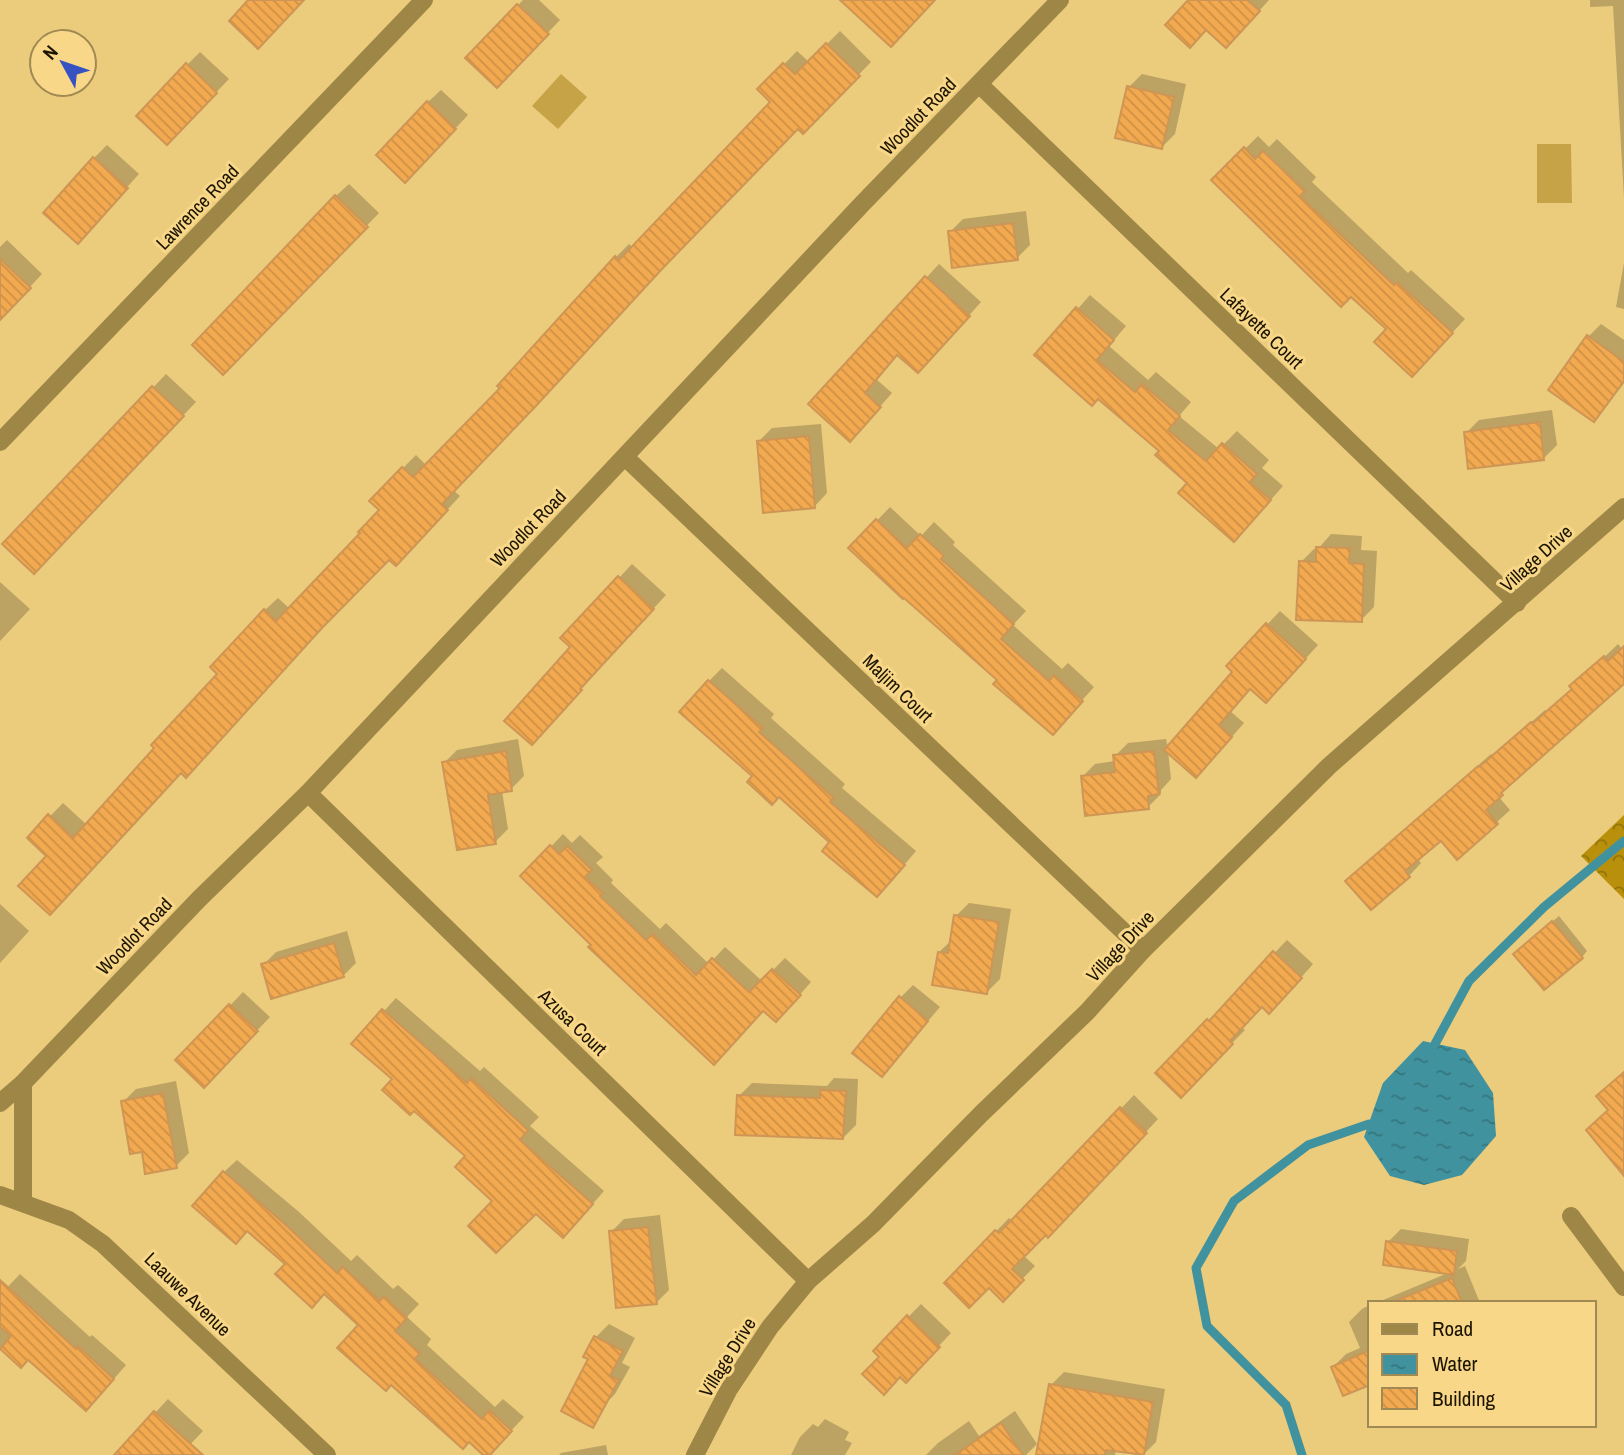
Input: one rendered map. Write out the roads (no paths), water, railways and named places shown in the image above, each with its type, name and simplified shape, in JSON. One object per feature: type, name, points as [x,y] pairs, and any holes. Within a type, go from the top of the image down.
[{"type":"street","name":"Lawrence Road","points":[[0,442],[424,0]]},
{"type":"street","name":"Woodlot Road","points":[[0,1103],[23,1083],[199,899],[308,793],[863,203],[1060,0]]},
{"type":"street","name":"Lafayette Court","points":[[979,84],[1517,603]]},
{"type":"street","name":"Maljim Court","points":[[625,457],[1143,950]]},
{"type":"street","name":"Village Drive","points":[[695,1455],[729,1389],[770,1327],[808,1281],[873,1224],[1329,766],[1624,507]]},
{"type":"street","name":"Azusa Court","points":[[308,793],[808,1281]]},
{"type":"street","points":[[23,1083],[23,1203]]},
{"type":"street","name":"Laauwe Avenue","points":[[0,1195],[69,1220],[103,1244],[327,1455]]},
{"type":"street","points":[[1571,1216],[1624,1287]]},
{"type":"water","points":[[1423,1041],[1465,1050],[1493,1093],[1496,1136],[1462,1175],[1424,1185],[1390,1176],[1364,1137],[1383,1083]]},
{"type":"waterway","points":[[1435,1044],[1469,981],[1544,907],[1624,841]]},
{"type":"waterway","points":[[1302,1455],[1286,1405],[1207,1326],[1196,1268],[1234,1201],[1308,1145],[1369,1124]]}]
